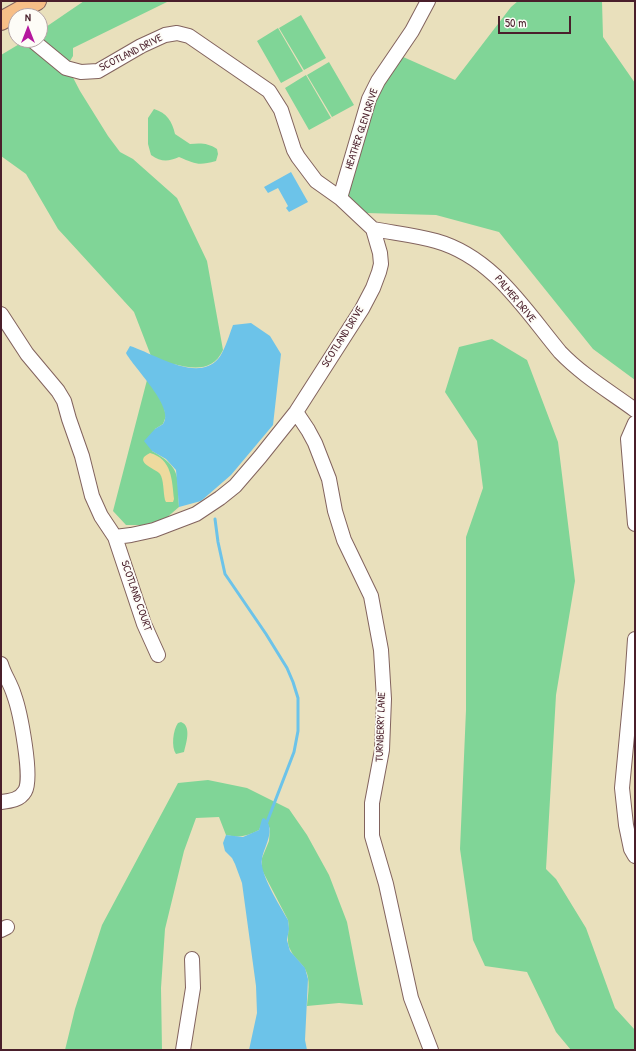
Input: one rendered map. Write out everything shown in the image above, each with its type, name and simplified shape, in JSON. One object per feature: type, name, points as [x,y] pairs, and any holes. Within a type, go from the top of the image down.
[{"type":"main road","points":[[25,8],[37,1]]},
{"type":"street","name":"HEATHER GLEN DRIVE","points":[[340,198],[369,99],[378,81],[412,31],[428,1]]},
{"type":"street","name":"SCOTLAND DRIVE","points":[[42,48],[66,68],[87,72],[98,71],[141,46],[165,35],[177,34],[189,36],[269,90],[281,110],[294,150],[298,157],[316,181],[340,198],[373,229],[380,253],[381,264],[379,272],[373,288],[362,309],[296,412],[240,480],[215,502],[196,514],[154,530],[115,537]]},
{"type":"street","name":"PALMER DRIVE","points":[[373,229],[436,241],[469,256],[482,264],[502,282],[568,361],[587,377],[635,410]]},
{"type":"street","points":[[1,314],[27,354],[58,391],[64,401],[82,456],[92,496],[101,516],[115,537]]},
{"type":"street","name":"TURNBERRY LANE","points":[[296,412],[316,443],[329,479],[335,511],[344,540],[371,596],[381,650],[384,700],[382,750],[372,803],[372,836],[386,884],[411,998],[431,1050]]},
{"type":"street","points":[[635,423],[628,439],[635,524]]},
{"type":"street","name":"SCOTLAND COURT","points":[[115,537],[144,624],[158,655]]},
{"type":"street","points":[[635,639],[634,683],[622,788],[626,825],[631,849],[635,856]]},
{"type":"street","points":[[1,664],[20,713],[28,776],[26,790],[22,795],[14,800],[1,802]]},
{"type":"street","points":[[183,1050],[193,988],[192,959]]},
{"type":"green space","points":[[84,1],[181,1],[167,2],[73,48],[73,56],[67,66],[80,91],[108,136],[120,152],[133,159],[177,198],[207,261],[223,350],[214,362],[202,367],[195,368],[173,364],[164,408],[166,416],[163,424],[155,429],[152,451],[169,463],[176,474],[179,507],[165,519],[143,525],[126,525],[113,511],[147,380],[151,356],[134,312],[58,229],[26,174],[1,156],[1,55],[13,48],[48,48],[48,26]]},
{"type":"green space","points":[[518,1],[602,1],[603,37],[635,83],[635,380],[593,349],[499,232],[436,215],[366,213],[346,195],[374,100],[401,56],[455,80],[511,7]]},
{"type":"green space","points":[[301,15],[326,58],[304,70],[279,28]]},
{"type":"green space","points":[[278,28],[303,71],[281,83],[257,41]]},
{"type":"green space","points":[[329,62],[354,105],[332,117],[307,75]]},
{"type":"green space","points":[[306,75],[331,118],[309,130],[285,88]]},
{"type":"green space","points":[[154,109],[166,115],[175,134],[190,144],[204,144],[217,149],[218,154],[216,161],[197,164],[179,157],[171,160],[165,160],[158,159],[151,155],[148,144],[148,118]]},
{"type":"green space","points":[[492,339],[527,360],[558,442],[575,581],[556,695],[546,869],[556,879],[586,928],[615,1008],[635,1030],[635,1050],[571,1050],[556,1032],[527,972],[485,966],[473,940],[460,849],[466,710],[466,537],[483,488],[477,441],[445,392],[459,347]]},
{"type":"green space","points":[[181,722],[186,727],[187,740],[184,752],[176,754],[173,743],[174,734],[176,726]]},
{"type":"green space","points":[[208,780],[247,788],[289,809],[307,835],[329,875],[347,922],[363,1005],[339,1003],[307,1006],[309,987],[307,973],[289,948],[288,920],[262,870],[262,858],[269,841],[270,829],[267,822],[262,823],[259,830],[255,832],[243,836],[235,836],[226,835],[219,817],[196,818],[184,851],[165,929],[161,988],[162,1050],[65,1050],[75,1009],[102,925],[178,783]]},
{"type":"sand","points":[[150,453],[163,460],[170,471],[174,499],[173,502],[166,502],[165,500],[160,474],[144,462],[143,459],[145,456]]},
{"type":"water","points":[[291,172],[308,202],[289,212],[286,208],[288,206],[278,188],[268,193],[264,187]]},
{"type":"water","points":[[251,323],[270,336],[281,354],[273,425],[231,475],[201,501],[179,507],[176,470],[166,459],[152,451],[144,441],[155,429],[163,424],[165,417],[164,408],[159,398],[126,353],[130,346],[175,364],[199,368],[209,366],[218,359],[225,348],[233,325]]},
{"type":"water","points":[[264,818],[268,822],[270,832],[263,854],[262,865],[271,890],[288,920],[289,929],[287,940],[290,951],[305,968],[308,979],[305,1040],[307,1050],[249,1050],[257,1013],[256,986],[242,883],[235,864],[232,858],[225,851],[223,843],[226,835],[243,837],[259,830],[262,819]]},
{"type":"waterway","points":[[215,519],[225,574],[287,668],[298,698],[298,731],[294,752],[267,822]]}]
